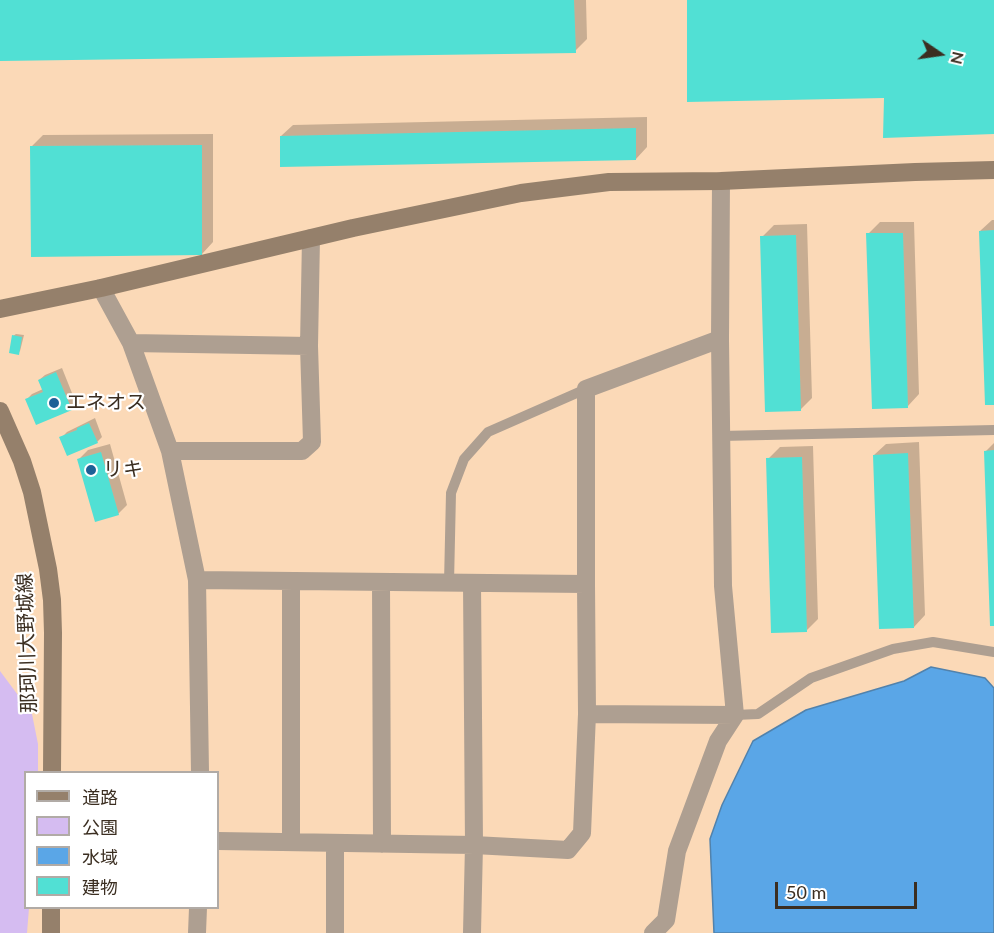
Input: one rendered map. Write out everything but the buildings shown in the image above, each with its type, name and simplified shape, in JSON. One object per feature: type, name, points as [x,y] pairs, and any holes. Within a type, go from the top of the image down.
[{"type":"street","points":[[0,309],[521,193],[609,182],[721,181],[994,170]]},
{"type":"street","points":[[654,933],[666,920],[677,851],[718,741],[735,715],[723,586],[721,181]]},
{"type":"street","points":[[170,451],[302,451],[312,442],[309,346],[311,238]]},
{"type":"street","points":[[101,288],[132,343],[170,451],[197,580],[200,771]]},
{"type":"street","points":[[219,841],[474,845],[568,850],[582,834],[587,714],[586,389],[720,339]]},
{"type":"street","points":[[132,343],[309,346]]},
{"type":"street","name":"那珂川大野城線","points":[[0,411],[22,461],[44,543],[52,600],[54,665],[52,771]]},
{"type":"street","points":[[197,580],[586,584]]},
{"type":"street","points":[[291,581],[291,842]]},
{"type":"street","points":[[381,582],[382,844]]},
{"type":"street","points":[[472,583],[474,845],[472,933]]},
{"type":"street","points":[[587,714],[735,715]]},
{"type":"street","points":[[335,843],[335,933]]},
{"type":"street","points":[[51,909],[51,933]]},
{"type":"street","points":[[197,933],[198,909]]},
{"type":"lane","points":[[450,583],[451,493],[464,459],[488,432],[586,389]]},
{"type":"lane","points":[[722,436],[994,430]]},
{"type":"lane","points":[[735,715],[758,714],[811,678],[893,649],[933,642],[994,652]]},
{"type":"green space","points":[[0,671],[32,714],[38,744],[38,771],[24,771],[24,909],[29,909],[27,933],[0,933]]},
{"type":"water","points":[[931,667],[985,678],[994,688],[994,933],[714,933],[710,839],[722,805],[753,741],[806,710],[904,681]]},
{"type":"place","name":"エネオス","points":[[54,403]]},
{"type":"place","name":"リキ","points":[[91,470]]}]
